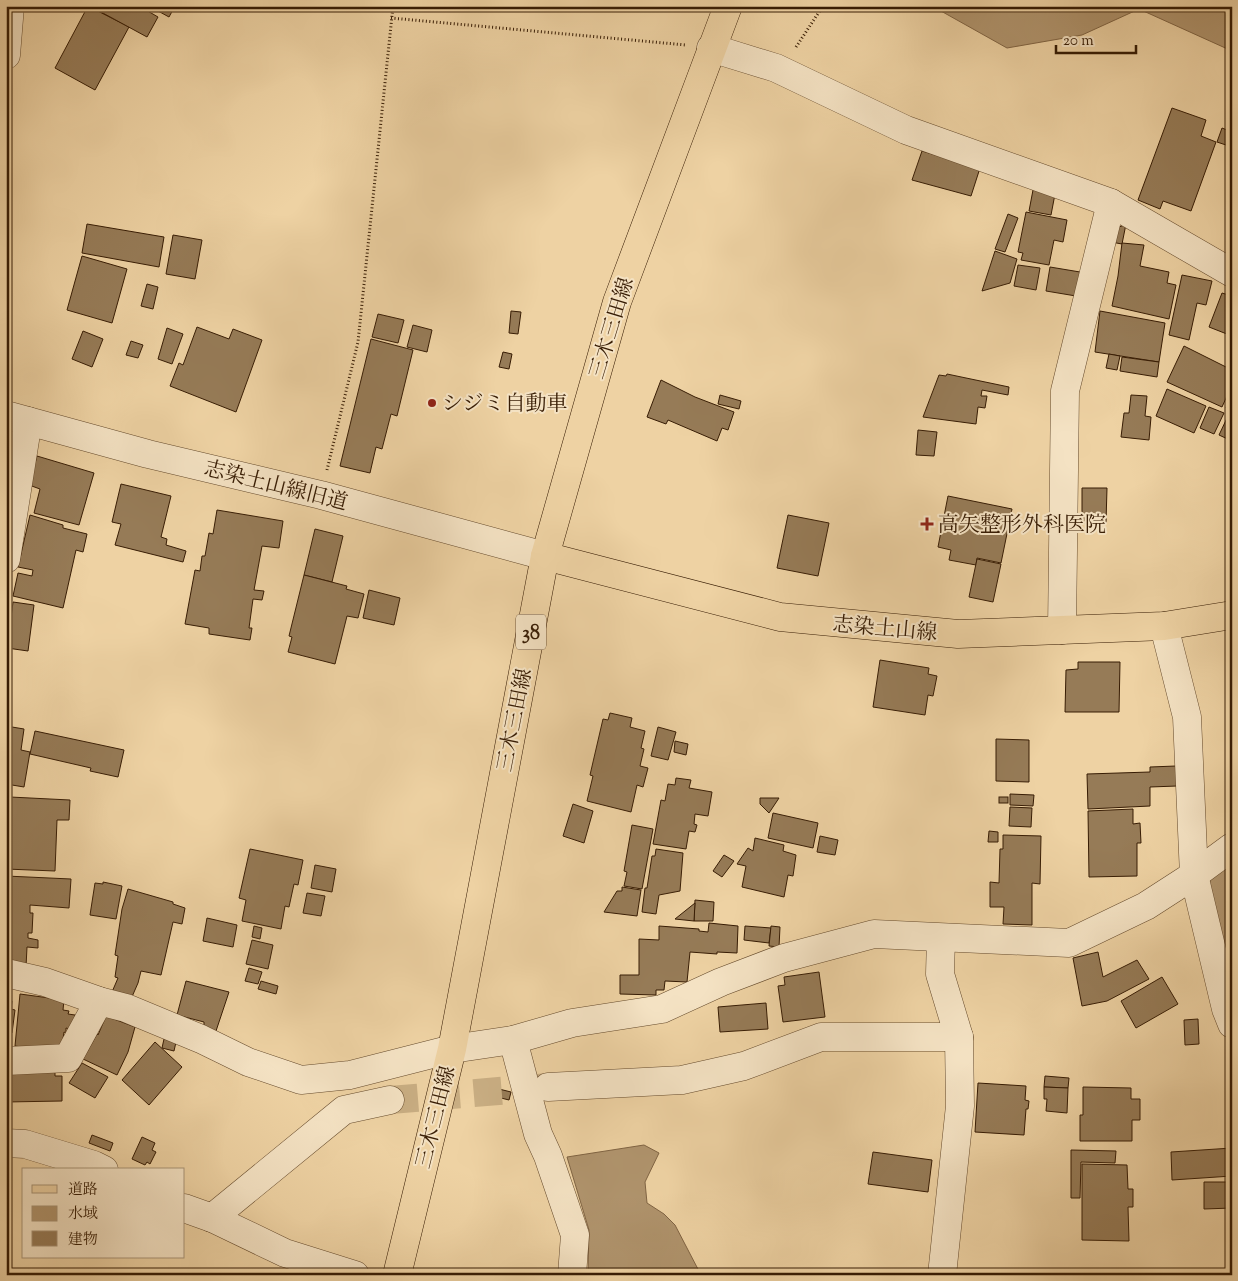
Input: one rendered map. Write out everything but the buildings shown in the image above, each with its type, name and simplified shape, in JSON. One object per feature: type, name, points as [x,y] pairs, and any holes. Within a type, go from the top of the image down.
[{"type":"main road","name":"三木三田線","points":[[397,1275],[452,1049],[545,556],[617,302],[728,6]]},
{"type":"main road","name":"志染土山線","points":[[545,556],[780,617],[958,634],[1164,626],[1232,615]]},
{"type":"street","points":[[6,55],[10,6]]},
{"type":"street","points":[[711,48],[776,68],[906,130],[1111,203],[1232,273]]},
{"type":"street","points":[[1062,630],[1066,391],[1111,203]]},
{"type":"street","points":[[6,560],[17,418]]},
{"type":"street","name":"志染土山線旧道","points":[[17,418],[148,454],[321,495],[545,556]]},
{"type":"street","points":[[1164,626],[1187,717],[1194,875],[1226,1009],[1232,1024]]},
{"type":"street","points":[[6,973],[45,982],[99,1001],[126,1008],[201,1039],[248,1062],[301,1080],[350,1075],[452,1049],[513,1040],[572,1023],[662,1009],[721,982],[784,958],[874,934],[1069,944],[1146,906],[1232,848]]},
{"type":"street","points":[[941,938],[940,974],[958,1037],[960,1106],[942,1275]]},
{"type":"street","points":[[6,1061],[68,1058],[99,1001]]},
{"type":"street","points":[[548,1087],[682,1080],[744,1066],[821,1037],[958,1037]]},
{"type":"street","points":[[513,1040],[538,1134],[548,1156],[575,1235],[572,1275]]},
{"type":"street","points":[[212,1218],[344,1110],[390,1100]]},
{"type":"street","points":[[6,1143],[25,1144],[100,1168]]},
{"type":"street","points":[[185,1208],[212,1218],[285,1253],[355,1275]]},
{"type":"path","points":[[321,495],[358,342],[393,6]]},
{"type":"path","points":[[776,68],[798,44],[823,6]]},
{"type":"path","points":[[391,18],[515,28],[711,48]]},
{"type":"water","points":[[932,6],[1232,6],[1232,51],[1139,9],[1082,35],[1007,48]]},
{"type":"water","points":[[1232,860],[1232,982],[1208,887],[1212,875]]},
{"type":"water","points":[[644,1145],[659,1153],[645,1182],[647,1203],[664,1214],[675,1225],[700,1273],[697,1275],[588,1275],[589,1230],[567,1157]]},
{"type":"tunnel","points":[[390,1100],[548,1087]]},
{"type":"place","name":"シジミ自動車","points":[[432,403]]},
{"type":"place","name":"高矢整形外科医院","points":[[927,524]]}]
